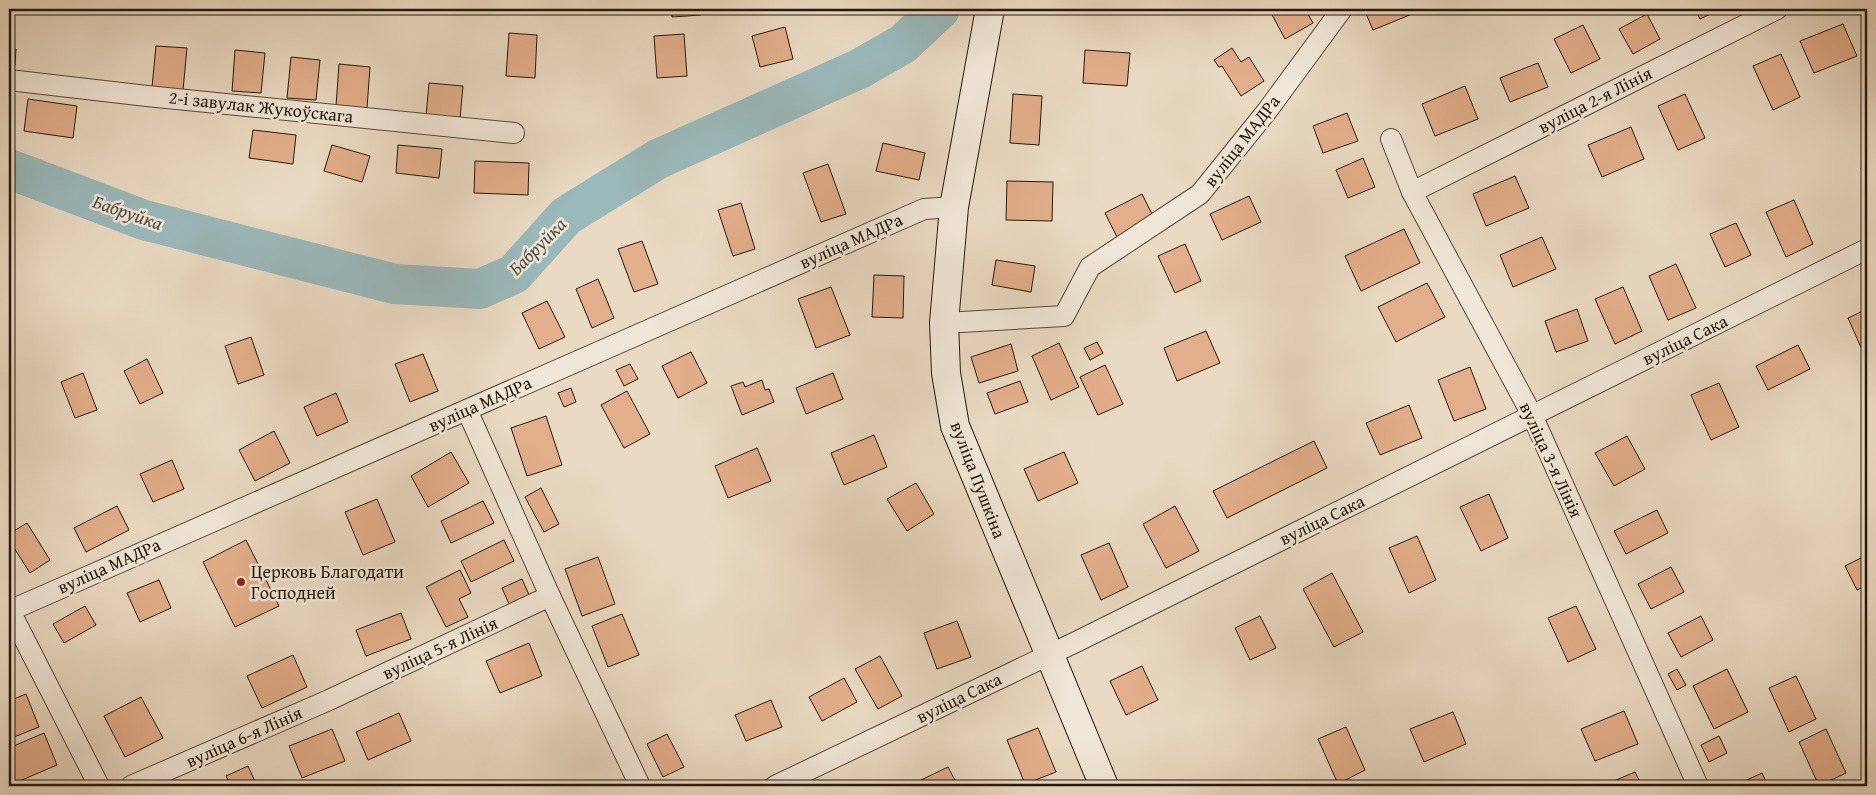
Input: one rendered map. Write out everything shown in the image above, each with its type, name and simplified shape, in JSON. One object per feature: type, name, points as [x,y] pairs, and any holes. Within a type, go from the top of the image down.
[{"type":"main road","name":"вуліца Пушкіна","points":[[990,9],[954,207],[944,323],[946,373],[955,426],[991,517],[1104,786]]},
{"type":"street","name":"вуліца МАДРа","points":[[944,323],[1064,316],[1090,268],[1200,194],[1267,111],[1342,9]]},
{"type":"street","name":"вуліца 2-я Лінія","points":[[1412,192],[1777,9]]},
{"type":"street","name":"2-і завулак Жукоўскага","points":[[9,80],[147,96],[514,133]]},
{"type":"street","name":"вуліца 3-я Лінія","points":[[1391,140],[1412,192],[1532,416],[1698,786]]},
{"type":"street","name":"вуліца МАДРа","points":[[9,610],[924,209],[954,207]]},
{"type":"street","name":"вуліца Сака","points":[[775,786],[1050,654],[1867,249]]},
{"type":"street","points":[[467,410],[550,596],[640,786]]},
{"type":"street","name":"вуліца 5-я Лінія","points":[[330,700],[550,596]]},
{"type":"street","points":[[9,610],[99,786]]},
{"type":"street","name":"вуліца 6-я Лінія","points":[[132,786],[330,700]]},
{"type":"building","points":[[559,9],[559,12],[529,10]]},
{"type":"building","points":[[672,9],[701,9],[701,15],[672,17]]},
{"type":"building","points":[[745,9],[773,9],[773,14],[745,13]]},
{"type":"building","points":[[1269,9],[1305,9],[1313,23],[1285,39]]},
{"type":"building","points":[[1364,9],[1410,9],[1412,14],[1373,30]]},
{"type":"building","points":[[1695,9],[1721,9],[1700,19]]},
{"type":"building","points":[[1647,14],[1660,39],[1633,54],[1619,29]]},
{"type":"building","points":[[1843,24],[1857,56],[1814,73],[1800,41]]},
{"type":"building","points":[[1583,25],[1600,59],[1571,73],[1554,39]]},
{"type":"building","points":[[785,27],[793,59],[760,67],[752,36]]},
{"type":"building","points":[[509,33],[537,35],[535,78],[506,76]]},
{"type":"building","points":[[684,34],[687,76],[657,78],[654,36]]},
{"type":"building","points":[[156,46],[187,48],[183,90],[152,87]]},
{"type":"building","points":[[1232,48],[1241,62],[1249,57],[1264,81],[1241,96],[1222,66],[1219,67],[1214,60]]},
{"type":"building","points":[[9,49],[16,49],[15,65],[9,65]]},
{"type":"building","points":[[235,50],[265,53],[261,93],[232,91]]},
{"type":"building","points":[[1085,50],[1130,53],[1127,86],[1083,83]]},
{"type":"building","points":[[1781,54],[1800,97],[1773,110],[1753,66]]},
{"type":"building","points":[[291,57],[320,60],[316,100],[287,98]]},
{"type":"building","points":[[1538,63],[1548,87],[1510,102],[1500,78]]},
{"type":"building","points":[[339,64],[370,67],[367,108],[336,106]]},
{"type":"building","points":[[429,83],[463,86],[460,119],[426,116]]},
{"type":"building","points":[[1465,86],[1478,119],[1435,136],[1422,104]]},
{"type":"building","points":[[1013,94],[1042,96],[1039,145],[1010,143]]},
{"type":"building","points":[[1685,94],[1705,138],[1678,150],[1658,106]]},
{"type":"building","points":[[28,99],[77,106],[73,138],[24,131]]},
{"type":"building","points":[[1347,113],[1358,141],[1323,153],[1313,126]]},
{"type":"building","points":[[1631,127],[1644,159],[1602,177],[1588,145]]},
{"type":"building","points":[[253,130],[296,135],[293,164],[249,158]]},
{"type":"building","points":[[883,143],[925,153],[919,180],[876,171]]},
{"type":"building","points":[[332,145],[370,156],[362,182],[324,171]]},
{"type":"building","points":[[398,145],[442,149],[439,178],[396,173]]},
{"type":"building","points":[[1363,158],[1375,187],[1348,198],[1336,170]]},
{"type":"building","points":[[475,161],[529,163],[528,195],[474,193]]},
{"type":"building","points":[[828,164],[846,214],[821,222],[803,173]]},
{"type":"building","points":[[1867,165],[1867,181],[1861,168]]},
{"type":"building","points":[[1515,176],[1529,208],[1486,226],[1473,194]]},
{"type":"building","points":[[1007,181],[1053,182],[1052,221],[1006,220]]},
{"type":"building","points":[[1142,194],[1154,218],[1117,237],[1105,213]]},
{"type":"building","points":[[1249,196],[1261,222],[1222,240],[1210,214]]},
{"type":"building","points":[[1794,200],[1813,244],[1786,257],[1766,212]]},
{"type":"building","points":[[741,203],[755,249],[733,256],[718,210]]},
{"type":"building","points":[[1736,223],[1751,255],[1725,267],[1710,234]]},
{"type":"building","points":[[1404,229],[1420,263],[1361,291],[1345,256]]},
{"type":"building","points":[[1542,237],[1556,269],[1513,287],[1500,255]]},
{"type":"building","points":[[642,241],[658,284],[634,292],[618,249]]},
{"type":"building","points":[[1185,244],[1201,281],[1175,293],[1158,256]]},
{"type":"building","points":[[996,260],[1035,266],[1031,292],[992,285]]},
{"type":"building","points":[[1676,264],[1696,308],[1668,320],[1649,276]]},
{"type":"building","points":[[874,275],[904,276],[903,318],[872,317]]},
{"type":"building","points":[[598,279],[614,318],[592,328],[576,289]]},
{"type":"building","points":[[1427,283],[1445,317],[1396,342],[1378,307]]},
{"type":"building","points":[[831,287],[850,335],[816,348],[798,299]]},
{"type":"building","points":[[1623,287],[1642,331],[1615,344],[1595,299]]},
{"type":"building","points":[[547,301],[565,337],[539,349],[522,313]]},
{"type":"building","points":[[1577,309],[1588,341],[1556,352],[1545,321]]},
{"type":"building","points":[[1867,309],[1867,361],[1848,318]]},
{"type":"building","points":[[1206,331],[1220,363],[1177,381],[1164,348]]},
{"type":"building","points":[[251,337],[264,375],[238,384],[225,346]]},
{"type":"building","points":[[1097,342],[1103,353],[1090,360],[1084,348]]},
{"type":"building","points":[[1059,343],[1079,387],[1051,400],[1032,356]]},
{"type":"building","points":[[1011,344],[1018,371],[979,383],[971,357]]},
{"type":"building","points":[[1798,345],[1810,369],[1768,390],[1756,366]]},
{"type":"building","points":[[691,352],[707,383],[678,398],[662,366]]},
{"type":"building","points":[[423,354],[438,391],[410,402],[395,364]]},
{"type":"building","points":[[147,359],[163,393],[140,404],[124,371]]},
{"type":"building","points":[[630,364],[638,379],[624,386],[616,370]]},
{"type":"building","points":[[1105,365],[1123,404],[1098,415],[1080,377]]},
{"type":"building","points":[[1470,367],[1486,409],[1454,421],[1438,380]]},
{"type":"building","points":[[83,373],[97,410],[75,418],[61,382]]},
{"type":"building","points":[[833,373],[843,399],[806,414],[796,388]]},
{"type":"building","points":[[762,380],[765,390],[769,389],[774,402],[742,415],[731,386],[743,382],[745,387]]},
{"type":"building","points":[[1020,381],[1028,402],[995,414],[987,393]]},
{"type":"building","points":[[1719,383],[1739,427],[1711,440],[1691,395]]},
{"type":"building","points":[[571,388],[576,402],[564,407],[558,393]]},
{"type":"building","points":[[627,391],[650,434],[624,448],[601,405]]},
{"type":"building","points":[[336,393],[348,422],[317,436],[304,407]]},
{"type":"building","points":[[1409,405],[1422,438],[1380,455],[1366,423]]},
{"type":"building","points":[[546,416],[562,465],[527,476],[511,428]]},
{"type":"building","points":[[274,431],[290,463],[255,481],[239,450]]},
{"type":"building","points":[[874,435],[887,467],[844,485],[831,453]]},
{"type":"building","points":[[1627,436],[1645,469],[1614,486],[1595,453]]},
{"type":"building","points":[[1314,441],[1327,468],[1227,518],[1213,491]]},
{"type":"building","points":[[757,448],[771,481],[728,498],[715,466]]},
{"type":"building","points":[[451,452],[469,483],[428,507],[411,476]]},
{"type":"building","points":[[1064,452],[1078,483],[1038,501],[1024,469]]},
{"type":"building","points":[[172,460],[184,489],[153,502],[140,474]]},
{"type":"building","points":[[916,483],[934,514],[907,531],[887,499]]},
{"type":"building","points":[[541,488],[559,524],[544,532],[525,497]]},
{"type":"building","points":[[1489,494],[1508,538],[1481,551],[1460,507]]},
{"type":"building","points":[[377,499],[395,542],[363,555],[345,512]]},
{"type":"building","points":[[483,501],[494,523],[451,543],[441,521]]},
{"type":"building","points":[[117,506],[129,530],[86,552],[74,528]]},
{"type":"building","points":[[1175,506],[1199,551],[1166,568],[1143,524]]},
{"type":"building","points":[[1657,510],[1668,533],[1626,554],[1614,531]]},
{"type":"building","points":[[27,523],[50,560],[30,573],[9,540],[9,534]]},
{"type":"building","points":[[1417,536],[1436,580],[1409,593],[1389,548]]},
{"type":"building","points":[[246,540],[279,606],[235,627],[203,562]]},
{"type":"building","points":[[504,540],[514,561],[471,582],[461,561]]},
{"type":"building","points":[[1109,543],[1128,587],[1101,600],[1081,555]]},
{"type":"building","points":[[1867,555],[1867,585],[1857,590],[1845,566]]},
{"type":"building","points":[[598,557],[615,604],[582,616],[565,569]]},
{"type":"building","points":[[1671,567],[1684,592],[1651,609],[1638,584]]},
{"type":"building","points":[[460,570],[471,593],[459,599],[468,617],[446,627],[426,587]]},
{"type":"building","points":[[1332,573],[1363,632],[1334,647],[1303,589]]},
{"type":"building","points":[[522,579],[530,597],[510,606],[502,588]]},
{"type":"building","points":[[159,580],[171,608],[140,622],[127,593]]},
{"type":"building","points":[[85,606],[96,625],[64,643],[53,624]]},
{"type":"building","points":[[1576,606],[1596,649],[1568,662],[1548,618]]},
{"type":"building","points":[[401,613],[411,639],[366,656],[356,630]]},
{"type":"building","points":[[622,614],[639,655],[608,667],[592,626]]},
{"type":"building","points":[[1260,616],[1276,648],[1250,660],[1235,628]]},
{"type":"building","points":[[1701,616],[1713,640],[1681,657],[1668,633]]},
{"type":"building","points":[[957,621],[971,657],[937,669],[924,633]]},
{"type":"building","points":[[529,643],[542,676],[500,693],[486,661]]},
{"type":"building","points":[[293,655],[307,687],[262,708],[247,676]]},
{"type":"building","points":[[880,656],[902,696],[878,709],[855,669]]},
{"type":"building","points":[[1142,666],[1158,700],[1126,715],[1110,681]]},
{"type":"building","points":[[1677,669],[1686,685],[1677,690],[1668,674]]},
{"type":"building","points":[[1727,669],[1748,712],[1714,729],[1693,686]]},
{"type":"building","points":[[1796,676],[1816,719],[1789,732],[1769,688]]},
{"type":"building","points":[[844,678],[857,702],[822,721],[809,697]]},
{"type":"building","points":[[26,694],[39,727],[9,739],[9,701]]},
{"type":"building","points":[[141,697],[163,738],[125,757],[104,716]]},
{"type":"building","points":[[771,700],[782,727],[746,741],[735,715]]},
{"type":"building","points":[[1624,711],[1638,744],[1595,761],[1581,729]]},
{"type":"building","points":[[1453,712],[1466,744],[1424,762],[1410,729]]},
{"type":"building","points":[[399,713],[411,741],[368,760],[356,732]]},
{"type":"building","points":[[1346,727],[1365,770],[1338,784],[1318,739]]},
{"type":"building","points":[[1038,728],[1056,772],[1025,784],[1007,740]]},
{"type":"building","points":[[332,729],[345,761],[302,778],[289,746]]},
{"type":"building","points":[[1826,729],[1846,773],[1819,786],[1799,742]]},
{"type":"building","points":[[44,733],[57,765],[15,783],[9,769],[9,748]]},
{"type":"building","points":[[667,734],[684,767],[663,777],[647,744]]},
{"type":"building","points":[[1719,736],[1727,753],[1709,762],[1701,745]]},
{"type":"building","points":[[248,766],[257,786],[231,786],[226,776]]},
{"type":"building","points":[[948,767],[958,786],[924,786],[921,780]]},
{"type":"building","points":[[1635,772],[1642,786],[1609,786],[1607,784]]},
{"type":"building","points":[[1762,773],[1768,786],[1734,786]]},
{"type":"waterway","name":"Бабруйка","points":[[9,169],[144,220],[395,284],[480,289],[514,274],[566,216],[658,159],[859,69],[903,44],[940,9]]},
{"type":"place","name":"Церковь Благодати Господней","points":[[241,582]]}]
